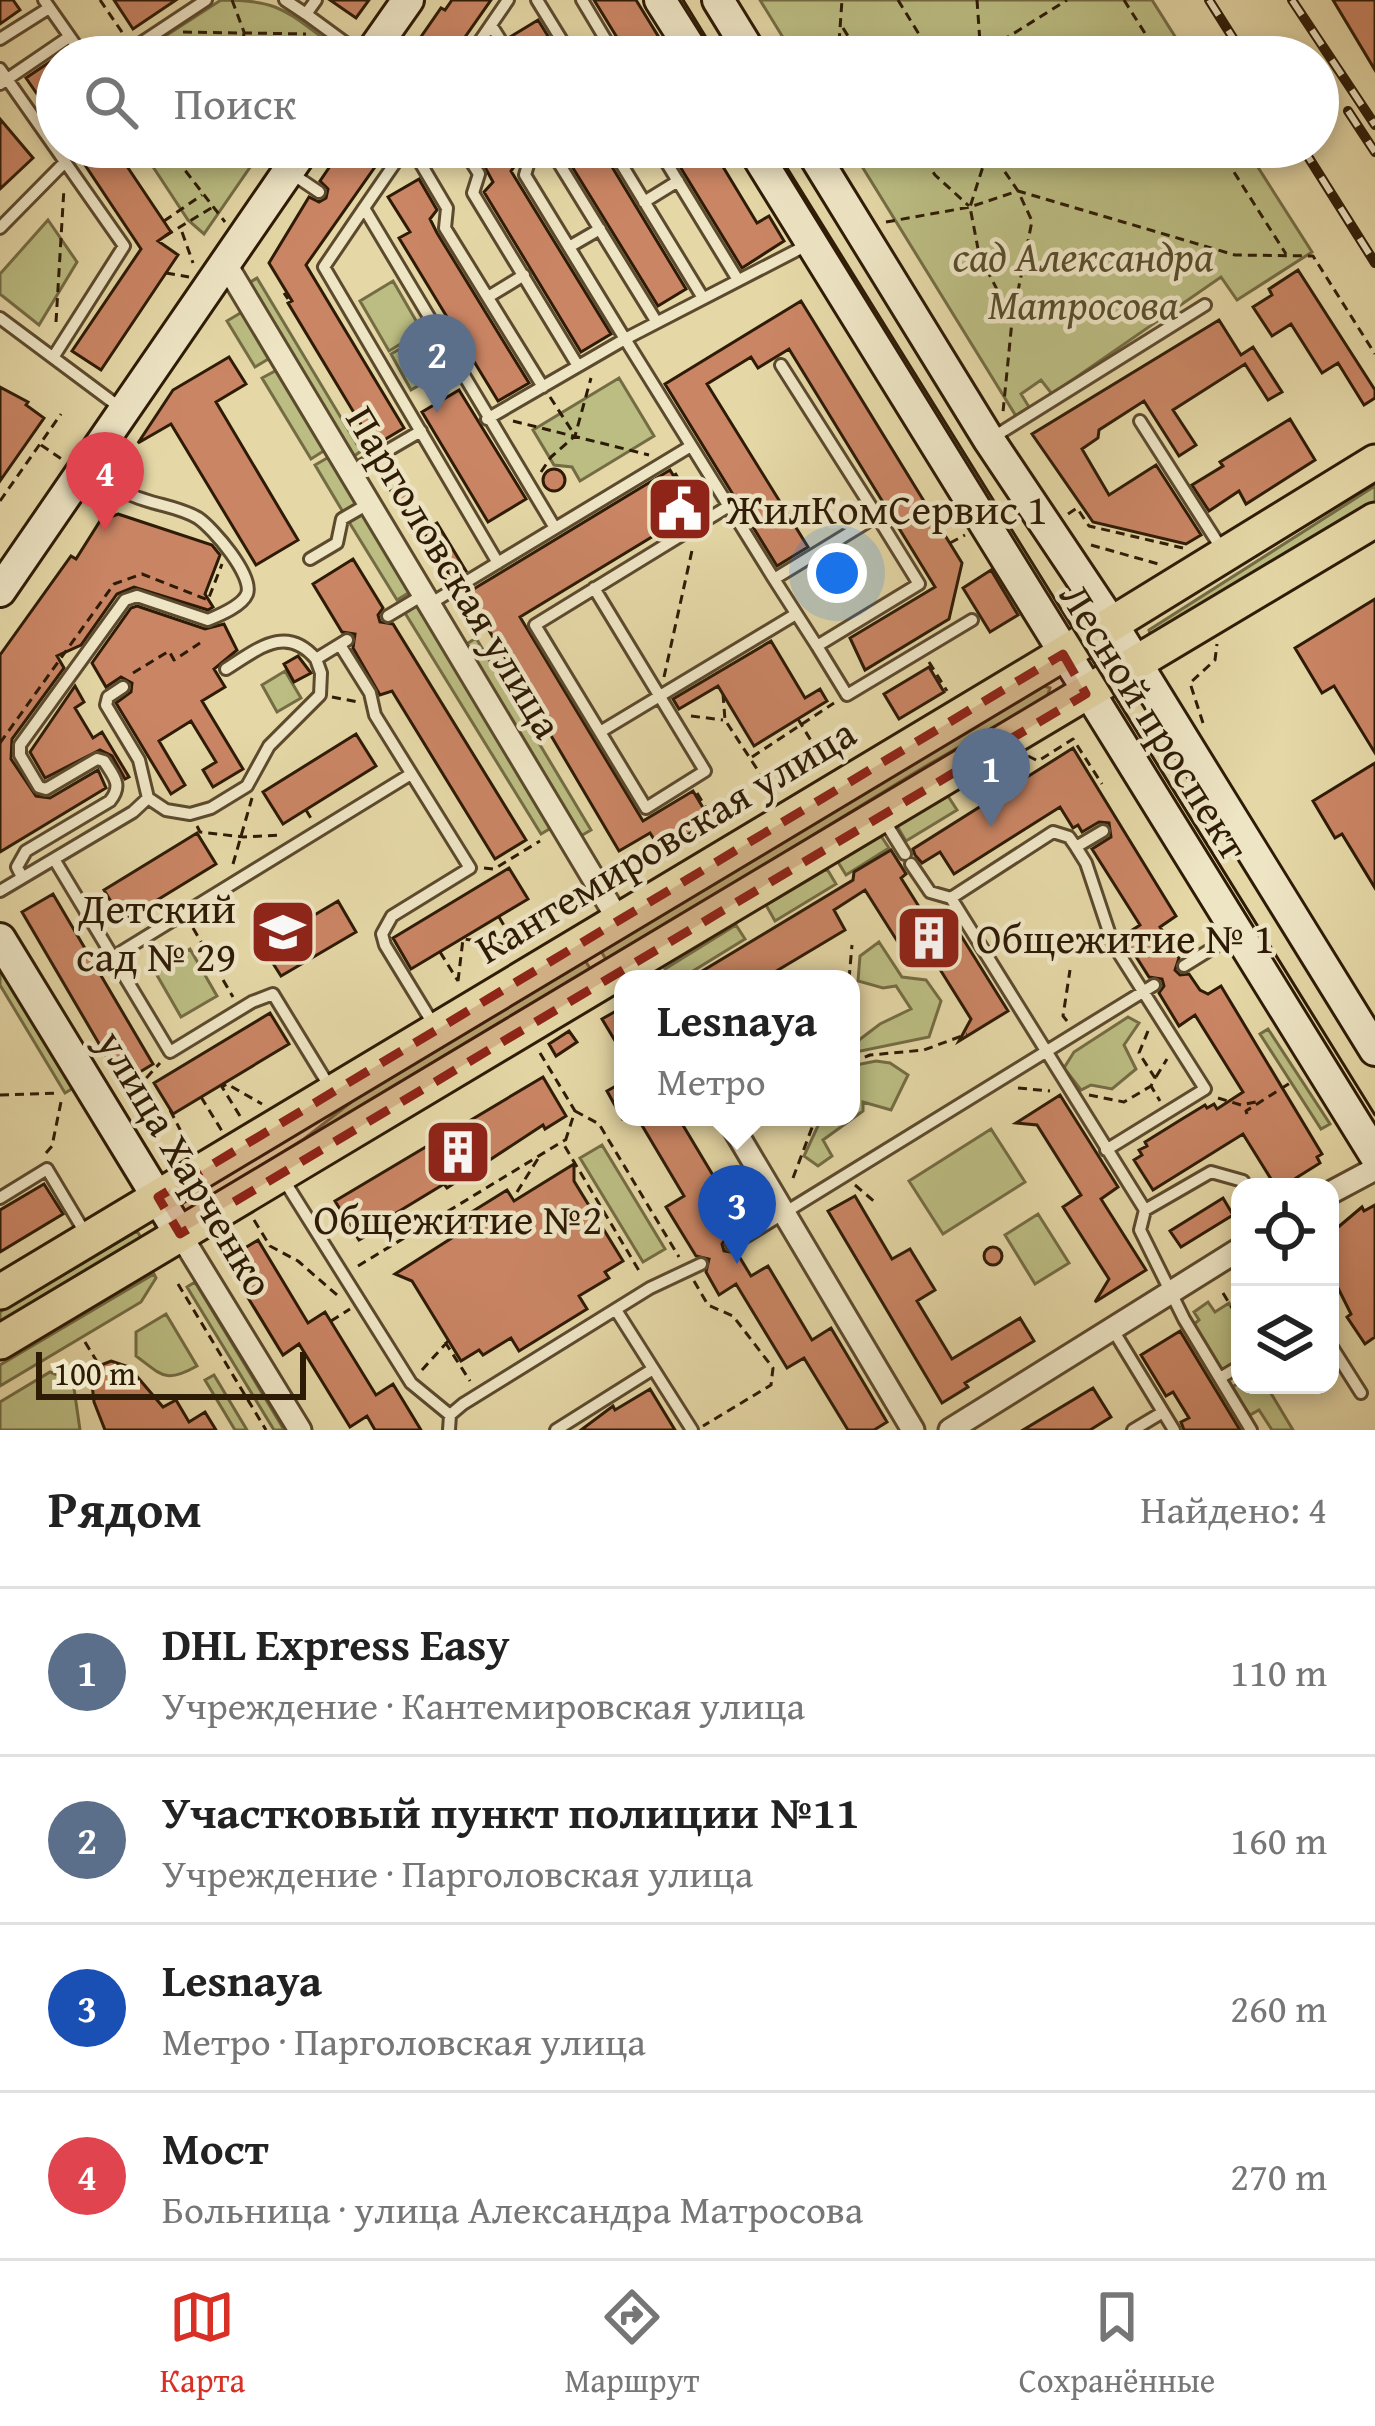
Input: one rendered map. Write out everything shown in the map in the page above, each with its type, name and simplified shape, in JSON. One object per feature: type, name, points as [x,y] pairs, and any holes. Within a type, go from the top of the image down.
[{"type":"main road","points":[[382,36],[408,0]]},
{"type":"main road","points":[[661,0],[683,36]]},
{"type":"main road","points":[[718,0],[740,36]]},
{"type":"main road","points":[[0,591],[76,465],[123,410],[206,272],[283,168]]},
{"type":"main road","name":"Лесной проспект","points":[[765,168],[1086,694],[1375,1154]]},
{"type":"main road","name":"Лесной проспект","points":[[822,168],[996,430],[1137,664],[1238,813],[1375,1050]]},
{"type":"main road","name":"Кантемировская улица","points":[[0,1292],[1064,654],[1375,462]]},
{"type":"main road","name":"Кантемировская улица","points":[[640,970],[880,814],[1375,520]]},
{"type":"main road","name":"улица Харченко","points":[[0,939],[180,1234]]},
{"type":"main road","name":"Кантемировская улица","points":[[0,1342],[280,1174],[614,985]]},
{"type":"street","name":"Парголовская улица","points":[[206,272],[350,473],[619,921]]},
{"type":"street","points":[[732,1126],[913,1430]]},
{"type":"street","points":[[1339,1188],[1375,1169]]},
{"type":"street","name":"улица Харченко","points":[[180,1234],[300,1430]]},
{"type":"street","points":[[950,1430],[1231,1256]]},
{"type":"lane","points":[[152,36],[206,0]]},
{"type":"lane","points":[[286,0],[334,35]]},
{"type":"lane","points":[[306,14],[316,0]]},
{"type":"lane","points":[[483,36],[508,0]]},
{"type":"lane","points":[[537,0],[559,36]]},
{"type":"lane","points":[[582,0],[603,36]]},
{"type":"lane","points":[[0,39],[46,4],[68,36]]},
{"type":"lane","points":[[491,25],[498,36]]},
{"type":"lane","points":[[36,57],[2,78],[36,123]]},
{"type":"lane","points":[[0,228],[59,168]]},
{"type":"lane","points":[[54,356],[124,246],[69,168]]},
{"type":"lane","points":[[299,168],[319,192]]},
{"type":"lane","points":[[393,168],[324,267],[498,562]]},
{"type":"lane","points":[[422,168],[448,208],[445,228],[543,387]]},
{"type":"lane","points":[[448,208],[473,193],[479,174],[475,168]]},
{"type":"lane","points":[[525,168],[525,176],[847,695],[972,620]]},
{"type":"lane","points":[[562,168],[656,321]]},
{"type":"lane","points":[[624,168],[703,298]]},
{"type":"lane","points":[[670,168],[738,280]]},
{"type":"lane","points":[[644,202],[678,182]]},
{"type":"lane","points":[[473,193],[578,366]]},
{"type":"lane","points":[[345,210],[360,214],[555,528]]},
{"type":"lane","points":[[569,248],[600,229]]},
{"type":"lane","points":[[490,418],[656,321],[812,242]]},
{"type":"lane","points":[[488,297],[524,275]]},
{"type":"lane","points":[[996,430],[1205,304]]},
{"type":"lane","points":[[0,318],[123,410]]},
{"type":"lane","points":[[781,365],[919,584],[817,646]]},
{"type":"lane","points":[[1140,421],[1225,554]]},
{"type":"lane","points":[[350,473],[421,431]]},
{"type":"lane","points":[[388,616],[498,562],[692,446]]},
{"type":"lane","points":[[22,877],[17,867],[26,851],[118,792],[118,783],[104,761],[97,759],[46,789],[39,787],[20,755],[20,746],[125,600],[137,596],[198,619],[218,616],[248,592],[247,582],[214,530],[196,517],[142,500],[76,465]]},
{"type":"lane","points":[[310,560],[337,543],[342,519],[368,503]]},
{"type":"lane","points":[[594,588],[705,771],[646,808],[535,625],[594,588],[729,506]]},
{"type":"lane","points":[[774,579],[877,516]]},
{"type":"lane","points":[[600,732],[796,614]]},
{"type":"lane","points":[[123,687],[108,697],[106,705],[140,760],[148,798],[166,810],[190,814],[212,808],[247,786],[269,746],[320,695],[321,673],[303,644],[284,640],[266,645],[226,669]]},
{"type":"lane","points":[[316,659],[344,643],[371,704],[470,868],[392,916],[382,934],[436,1030]]},
{"type":"lane","points":[[113,957],[411,774]]},
{"type":"lane","points":[[0,891],[133,812],[148,798]]},
{"type":"lane","points":[[880,814],[930,892],[951,898],[1145,1210]]},
{"type":"lane","points":[[1076,847],[1103,831]]},
{"type":"lane","points":[[951,898],[1053,832],[1069,838],[1086,863],[1113,944],[1148,988],[1156,1012],[1205,1089],[1106,1150]]},
{"type":"lane","points":[[54,859],[170,1052],[273,994],[333,1092]]},
{"type":"lane","points":[[1184,965],[1237,933]]},
{"type":"lane","points":[[732,1245],[1148,988]]},
{"type":"lane","points":[[0,1198],[47,1169],[88,1239]]},
{"type":"lane","points":[[1232,1178],[1211,1172],[1145,1210],[1140,1230],[1184,1319],[1251,1430]]},
{"type":"lane","points":[[280,1174],[356,1305],[411,1383],[450,1415]]},
{"type":"lane","points":[[449,1430],[450,1415],[478,1394],[650,1288],[701,1264]]},
{"type":"lane","points":[[616,1310],[692,1430]]},
{"type":"lane","points":[[1112,1329],[1174,1430]]},
{"type":"lane","points":[[1339,1358],[1361,1393]]},
{"type":"lane","points":[[556,1430],[653,1369]]},
{"type":"lane","points":[[1220,1378],[1231,1371]]},
{"type":"lane","points":[[1133,1430],[1162,1412]]},
{"type":"path","points":[[100,0],[124,36]]},
{"type":"path","points":[[232,0],[244,36]]},
{"type":"path","points":[[840,36],[842,0]]},
{"type":"path","points":[[898,0],[920,36]]},
{"type":"path","points":[[977,0],[979,36]]},
{"type":"path","points":[[1011,36],[1067,0]]},
{"type":"path","points":[[1124,0],[1147,36]]},
{"type":"path","points":[[841,23],[849,36]]},
{"type":"path","points":[[158,32],[334,35]]},
{"type":"path","points":[[54,356],[65,168]]},
{"type":"path","points":[[183,168],[230,229]]},
{"type":"path","points":[[930,168],[970,207]]},
{"type":"path","points":[[981,168],[970,207],[979,254],[1012,321]]},
{"type":"path","points":[[996,430],[1032,221],[1001,168]]},
{"type":"path","points":[[1231,168],[1287,256]]},
{"type":"path","points":[[887,221],[970,207],[1018,191],[1234,255],[1313,256],[1375,354]]},
{"type":"path","points":[[166,220],[203,194]]},
{"type":"path","points":[[165,236],[213,207]]},
{"type":"path","points":[[166,273],[206,272],[181,229]]},
{"type":"path","points":[[530,489],[551,457],[575,436],[596,356]]},
{"type":"path","points":[[543,387],[575,436]]},
{"type":"path","points":[[0,502],[61,414]]},
{"type":"path","points":[[490,418],[632,450]]},
{"type":"path","points":[[40,444],[76,465]]},
{"type":"path","points":[[659,696],[697,525],[689,514],[688,495],[667,460]]},
{"type":"path","points":[[1066,515],[1077,508],[1089,526],[1190,550]]},
{"type":"path","points":[[950,543],[971,531]]},
{"type":"path","points":[[1086,547],[1093,544],[1163,566]]},
{"type":"path","points":[[208,599],[226,550]]},
{"type":"path","points":[[123,687],[123,679],[169,651],[174,659],[200,643]]},
{"type":"path","points":[[1199,730],[1204,721],[1190,683],[1215,660],[1217,644]]},
{"type":"path","points":[[922,650],[946,691]]},
{"type":"path","points":[[723,694],[725,720],[774,795]]},
{"type":"path","points":[[320,695],[371,704]]},
{"type":"path","points":[[750,758],[847,695]]},
{"type":"path","points":[[670,714],[725,720]]},
{"type":"path","points":[[799,722],[824,764]]},
{"type":"path","points":[[1024,754],[1038,761],[1073,739],[1102,784]]},
{"type":"path","points":[[690,781],[719,829]]},
{"type":"path","points":[[223,878],[244,837],[253,796],[247,786]]},
{"type":"path","points":[[190,814],[200,832],[244,837],[319,831]]},
{"type":"path","points":[[470,868],[494,868],[540,841]]},
{"type":"path","points":[[184,913],[240,1009]]},
{"type":"path","points":[[440,952],[459,983],[465,941],[518,948],[499,917]]},
{"type":"path","points":[[850,970],[852,945]]},
{"type":"path","points":[[1070,970],[1063,1016],[1074,1033]]},
{"type":"path","points":[[1155,1078],[1139,1053],[1156,1012]]},
{"type":"path","points":[[860,1059],[924,1050],[967,1034]]},
{"type":"path","points":[[1168,1112],[1151,1086],[1176,1044]]},
{"type":"path","points":[[536,1046],[575,1111],[564,1145],[650,1288]]},
{"type":"path","points":[[120,1107],[170,1052]]},
{"type":"path","points":[[1247,1114],[1290,1083]]},
{"type":"path","points":[[242,1119],[224,1084],[264,1105]]},
{"type":"path","points":[[0,1095],[61,1095],[52,1146],[37,1175]]},
{"type":"path","points":[[201,1096],[222,1131]]},
{"type":"path","points":[[1208,1098],[1241,1105],[1261,1101]]},
{"type":"path","points":[[170,1110],[188,1145]]},
{"type":"path","points":[[793,1178],[813,1126]]},
{"type":"path","points":[[342,1276],[566,1139]]},
{"type":"path","points":[[518,1192],[540,1155]]},
{"type":"path","points":[[854,1183],[876,1203]]},
{"type":"path","points":[[254,1220],[270,1246],[356,1305],[331,1321]]},
{"type":"path","points":[[178,1285],[266,1430]]},
{"type":"path","points":[[1222,1293],[1231,1307]]},
{"type":"path","points":[[411,1383],[447,1341],[478,1394]]},
{"type":"path","points":[[85,1342],[99,1365]]},
{"type":"highlighted area","points":[[1063,654],[1086,694],[180,1234],[158,1197]]},
{"type":"green space","points":[[221,0],[258,2],[282,10],[320,36],[165,36]]},
{"type":"green space","points":[[760,0],[1152,0],[1175,36],[782,36]]},
{"type":"green space","points":[[154,168],[250,168],[204,234],[188,220]]},
{"type":"green space","name":"cад Александра Матросова","points":[[863,168],[1258,168],[1312,252],[1237,300],[1221,277],[1052,394],[1041,380],[1021,394],[1029,407],[1016,416]]},
{"type":"green space","points":[[48,220],[77,262],[39,325],[0,294],[0,274]]},
{"type":"green space","points":[[257,278],[361,451],[353,457],[249,283]]},
{"type":"green space","points":[[393,281],[422,331],[389,351],[360,301]]},
{"type":"green space","points":[[242,312],[270,358],[255,367],[227,321]]},
{"type":"green space","points":[[424,335],[445,370],[411,390],[391,354]]},
{"type":"green space","points":[[277,370],[325,450],[311,459],[262,378]]},
{"type":"green space","points":[[619,378],[654,436],[580,481],[572,467],[554,465],[533,430]]},
{"type":"green space","points":[[329,457],[357,503],[343,512],[315,465]]},
{"type":"green space","points":[[1375,486],[1375,501],[1150,635],[1149,630]]},
{"type":"green space","points":[[363,513],[410,592],[397,600],[349,522]]},
{"type":"green space","points":[[418,605],[551,828],[541,834],[405,613]]},
{"type":"green space","points":[[476,638],[591,830],[579,837],[465,645]]},
{"type":"green space","points":[[285,671],[301,698],[277,712],[262,685]]},
{"type":"green space","points":[[1041,685],[1050,688],[1047,697],[607,961],[599,948]]},
{"type":"green space","points":[[948,796],[957,810],[906,841],[897,826]]},
{"type":"green space","points":[[881,836],[889,848],[846,875],[838,862]]},
{"type":"green space","points":[[827,869],[836,884],[775,921],[766,905]]},
{"type":"green space","points":[[736,925],[745,939],[695,970],[665,969]]},
{"type":"green space","points":[[879,942],[902,977],[926,980],[941,1001],[929,1037],[860,1051],[860,1039],[911,1009],[896,986],[860,982],[860,956]]},
{"type":"green space","points":[[190,949],[217,996],[181,1017],[154,970]]},
{"type":"green space","points":[[583,957],[591,970],[191,1209],[304,1139],[377,1082]]},
{"type":"green space","points":[[0,962],[75,1087],[65,1093],[0,985]]},
{"type":"green space","points":[[1128,1017],[1139,1023],[1124,1045],[1136,1069],[1112,1089],[1091,1085],[1081,1090],[1064,1068],[1074,1052]]},
{"type":"green space","points":[[1268,1029],[1330,1124],[1321,1129],[1260,1034]]},
{"type":"green space","points":[[890,1063],[908,1075],[891,1110],[863,1102],[860,1113],[860,1064]]},
{"type":"green space","points":[[818,1126],[842,1126],[823,1140],[832,1156],[818,1166],[804,1156]]},
{"type":"green space","points":[[991,1129],[1025,1182],[943,1234],[909,1181]]},
{"type":"green space","points":[[602,1145],[665,1249],[643,1262],[580,1158]]},
{"type":"green space","points":[[1038,1214],[1069,1263],[1035,1284],[1005,1235]]},
{"type":"green space","points":[[137,1231],[145,1244],[0,1330],[0,1312]]},
{"type":"green space","points":[[154,1274],[141,1302],[0,1386],[0,1365]]},
{"type":"green space","points":[[195,1282],[284,1430],[274,1430],[187,1287]]},
{"type":"green space","points":[[1208,1302],[1215,1312],[1229,1303],[1231,1306],[1231,1372],[1224,1376],[1193,1325],[1199,1320],[1194,1312]]},
{"type":"green space","points":[[166,1314],[197,1366],[178,1375],[158,1372],[136,1356],[136,1332]]},
{"type":"green space","points":[[50,1372],[73,1381],[80,1430],[0,1430],[0,1402]]},
{"type":"green space","points":[[214,1375],[247,1430],[235,1430],[205,1380]]},
{"type":"green space","points":[[1235,1394],[1271,1394],[1293,1430],[1272,1430],[1259,1410],[1250,1415]]},
{"type":"building","points":[[0,0],[13,0],[20,10],[0,24]]},
{"type":"building","points":[[114,0],[176,0],[133,29]]},
{"type":"building","points":[[330,0],[369,0],[356,18]]},
{"type":"building","points":[[452,0],[491,0],[466,36],[422,36],[441,8],[445,10]]},
{"type":"building","points":[[594,0],[636,0],[658,36],[616,36]]},
{"type":"building","points":[[1333,0],[1375,0],[1375,70]]},
{"type":"building","points":[[538,20],[548,36],[512,36]]},
{"type":"building","points":[[36,71],[36,93],[26,78]]},
{"type":"building","points":[[0,119],[33,158],[0,189]]},
{"type":"building","points":[[87,168],[128,168],[171,232],[158,241],[178,255],[101,370],[72,351],[141,249]]},
{"type":"building","points":[[329,168],[374,168],[306,265],[404,428],[374,446],[269,263],[309,197],[319,202],[326,198],[328,189],[320,181]]},
{"type":"building","points":[[485,168],[513,168],[611,334],[581,352],[484,192],[493,182]]},
{"type":"building","points":[[573,168],[613,168],[686,289],[658,306]]},
{"type":"building","points":[[681,168],[724,168],[757,223],[769,216],[784,241],[742,268]]},
{"type":"building","points":[[419,179],[437,210],[430,219],[437,233],[529,383],[498,401],[399,238],[410,232],[388,197]]},
{"type":"building","points":[[1298,270],[1375,390],[1375,398],[1364,405],[1338,363],[1322,373],[1291,324],[1272,336],[1253,307],[1272,295],[1269,289]]},
{"type":"building","points":[[801,301],[962,563],[949,619],[865,670],[850,638],[935,587],[789,349],[758,368],[751,357],[707,384],[808,547],[777,566],[665,384]]},
{"type":"building","points":[[1219,320],[1241,355],[1253,347],[1282,392],[1268,400],[1245,364],[1173,410],[1196,445],[1179,456],[1144,401],[1099,430],[1098,438],[1082,449],[1109,495],[1156,465],[1201,535],[1186,544],[1093,522],[1032,434]]},
{"type":"building","points":[[229,357],[246,384],[216,402],[298,540],[256,565],[171,424],[138,443],[173,390]]},
{"type":"building","points":[[0,387],[28,402],[44,418],[0,481]]},
{"type":"building","points":[[459,390],[526,499],[488,522],[422,412]]},
{"type":"building","points":[[1290,419],[1315,460],[1246,504],[1239,491],[1209,511],[1192,485]]},
{"type":"building","points":[[554,469],[565,480],[554,491],[543,480]]},
{"type":"building","points":[[670,470],[686,496],[679,500],[688,515],[520,617],[643,821],[693,791],[711,821],[661,850],[650,833],[619,851],[467,593]]},
{"type":"building","points":[[404,483],[414,501],[401,508],[391,491]]},
{"type":"building","points":[[118,514],[212,545],[220,555],[205,594],[213,607],[208,610],[134,587],[117,594],[81,645],[57,656],[64,668],[12,739],[11,759],[36,796],[50,798],[98,770],[106,788],[0,852],[0,655],[100,521]]},
{"type":"building","points":[[437,523],[466,571],[452,579],[423,531]]},
{"type":"building","points":[[353,559],[383,608],[380,622],[393,624],[526,840],[495,859],[392,691],[380,695],[353,648],[355,634],[342,632],[313,584]]},
{"type":"building","points":[[991,570],[1018,615],[990,632],[963,588]]},
{"type":"building","points":[[1375,599],[1375,753],[1334,686],[1322,693],[1295,648]]},
{"type":"building","points":[[137,606],[205,629],[224,624],[237,650],[214,669],[225,687],[202,701],[243,769],[213,787],[203,770],[216,762],[191,721],[159,741],[185,785],[171,794],[116,703],[131,692],[132,683],[121,677],[106,687],[92,663]]},
{"type":"building","points":[[771,641],[805,698],[820,689],[827,701],[754,746],[718,686],[679,709],[673,699]]},
{"type":"building","points":[[298,656],[311,673],[294,682],[284,664]]},
{"type":"building","points":[[929,667],[944,692],[899,719],[884,694]]},
{"type":"building","points":[[75,686],[84,702],[75,708],[93,738],[102,732],[129,777],[125,779],[112,756],[100,750],[45,778],[30,752]]},
{"type":"building","points":[[356,734],[376,766],[283,824],[263,792]]},
{"type":"building","points":[[1073,748],[1176,916],[1160,927],[1179,958],[1175,970],[1189,974],[1208,994],[1221,986],[1322,1154],[1317,1157],[1320,1163],[1296,1178],[1270,1178],[1243,1134],[1153,1190],[1134,1160],[1142,1155],[1139,1150],[1147,1146],[1145,1142],[1205,1105],[1214,1104],[1217,1109],[1243,1092],[1195,1015],[1179,1026],[1159,993],[1162,979],[1149,977],[1123,936],[1140,925],[1092,849],[1111,837],[1109,823],[1099,822],[1082,832],[1078,825],[1073,828],[1060,807],[954,874],[940,852],[922,863],[913,849]]},
{"type":"building","points":[[1375,763],[1375,888],[1342,834],[1335,838],[1313,801]]},
{"type":"building","points":[[197,833],[216,864],[123,921],[104,890]]},
{"type":"building","name":"Общежитие № 1","points":[[891,850],[906,874],[901,878],[933,929],[950,918],[1008,1011],[959,1041],[971,1019],[926,947],[908,958],[865,890],[834,910],[845,930],[778,970],[704,970],[853,880],[854,872]]},
{"type":"building","points":[[509,868],[528,899],[411,969],[393,938]]},
{"type":"building","points":[[53,894],[153,1064],[122,1083],[22,912]]},
{"type":"building","points":[[338,901],[356,932],[281,976],[262,946]]},
{"type":"building","points":[[614,1012],[614,1039],[602,1019]]},
{"type":"building","points":[[270,1013],[289,1044],[173,1114],[154,1083]]},
{"type":"building","points":[[569,1031],[577,1042],[556,1056],[549,1044]]},
{"type":"building","name":"Общежитие №2","points":[[543,1077],[566,1116],[545,1129],[543,1125],[447,1188],[444,1184],[359,1240],[335,1201]]},
{"type":"building","points":[[1060,1095],[1118,1187],[1101,1199],[1146,1270],[1095,1302],[1109,1279],[1063,1207],[1081,1195],[1037,1125],[1016,1123]]},
{"type":"building","points":[[642,1126],[683,1126],[729,1202],[712,1212],[727,1237],[724,1251],[737,1253],[751,1276],[768,1266],[812,1340],[831,1328],[887,1422],[874,1430],[848,1430],[804,1358],[787,1368],[736,1284],[719,1295],[706,1272],[709,1259],[696,1256],[666,1207],[684,1196]]},
{"type":"building","points":[[574,1164],[574,1181],[623,1261],[605,1272],[609,1278],[579,1296],[587,1309],[519,1351],[511,1338],[483,1355],[479,1350],[461,1361],[412,1281],[395,1274],[455,1236],[449,1226],[507,1190],[514,1201]]},
{"type":"building","points":[[44,1184],[63,1214],[0,1252],[0,1210]]},
{"type":"building","points":[[855,1196],[892,1259],[910,1249],[935,1290],[917,1301],[952,1359],[1020,1318],[1034,1341],[965,1383],[968,1387],[942,1403],[828,1211]]},
{"type":"building","points":[[1223,1198],[1231,1212],[1231,1216],[1181,1247],[1170,1231]]},
{"type":"building","points":[[1375,1205],[1375,1337],[1365,1344],[1347,1317],[1351,1314],[1339,1290],[1339,1226],[1362,1207],[1364,1211]]},
{"type":"building","points":[[258,1240],[308,1323],[325,1312],[376,1395],[393,1384],[421,1430],[375,1430],[367,1416],[350,1427],[299,1344],[283,1355],[225,1260]]},
{"type":"building","points":[[993,1247],[1002,1256],[993,1265],[984,1256]]},
{"type":"building","points":[[1180,1331],[1240,1430],[1184,1430],[1181,1422],[1189,1418],[1173,1392],[1166,1396],[1141,1355]]},
{"type":"building","points":[[111,1361],[129,1367],[163,1407],[176,1400],[189,1422],[205,1412],[216,1430],[105,1430],[94,1402],[91,1375],[96,1367]]},
{"type":"building","points":[[1093,1388],[1111,1417],[1090,1430],[1023,1430]]},
{"type":"building","points":[[650,1389],[675,1430],[581,1430],[613,1406],[615,1410]]},
{"type":"tram line","points":[[683,0],[705,36]]},
{"type":"tram line","points":[[787,168],[1375,1115]]},
{"type":"railway","points":[[1209,0],[1232,36]]},
{"type":"railway","points":[[1292,0],[1316,36]]},
{"type":"railway","points":[[1339,71],[1375,125]]},
{"type":"railway","points":[[1348,111],[1375,152]]},
{"type":"railway","points":[[1315,168],[1375,263]]},
{"type":"place","name":"Участковый пункт полиции №11","points":[[437,413]]},
{"type":"place","name":"ЖилКомСервис 1","points":[[680,509]]},
{"type":"place","name":"Мост","points":[[105,531]]},
{"type":"place","name":"DHL Express Easy","points":[[991,827]]},
{"type":"place","name":"Детский сад № 29","points":[[283,932]]},
{"type":"place","name":"Общежитие № 1","points":[[929,938]]},
{"type":"place","name":"Общежитие №2","points":[[458,1152]]},
{"type":"place","name":"Lesnaya","points":[[737,1264]]}]
